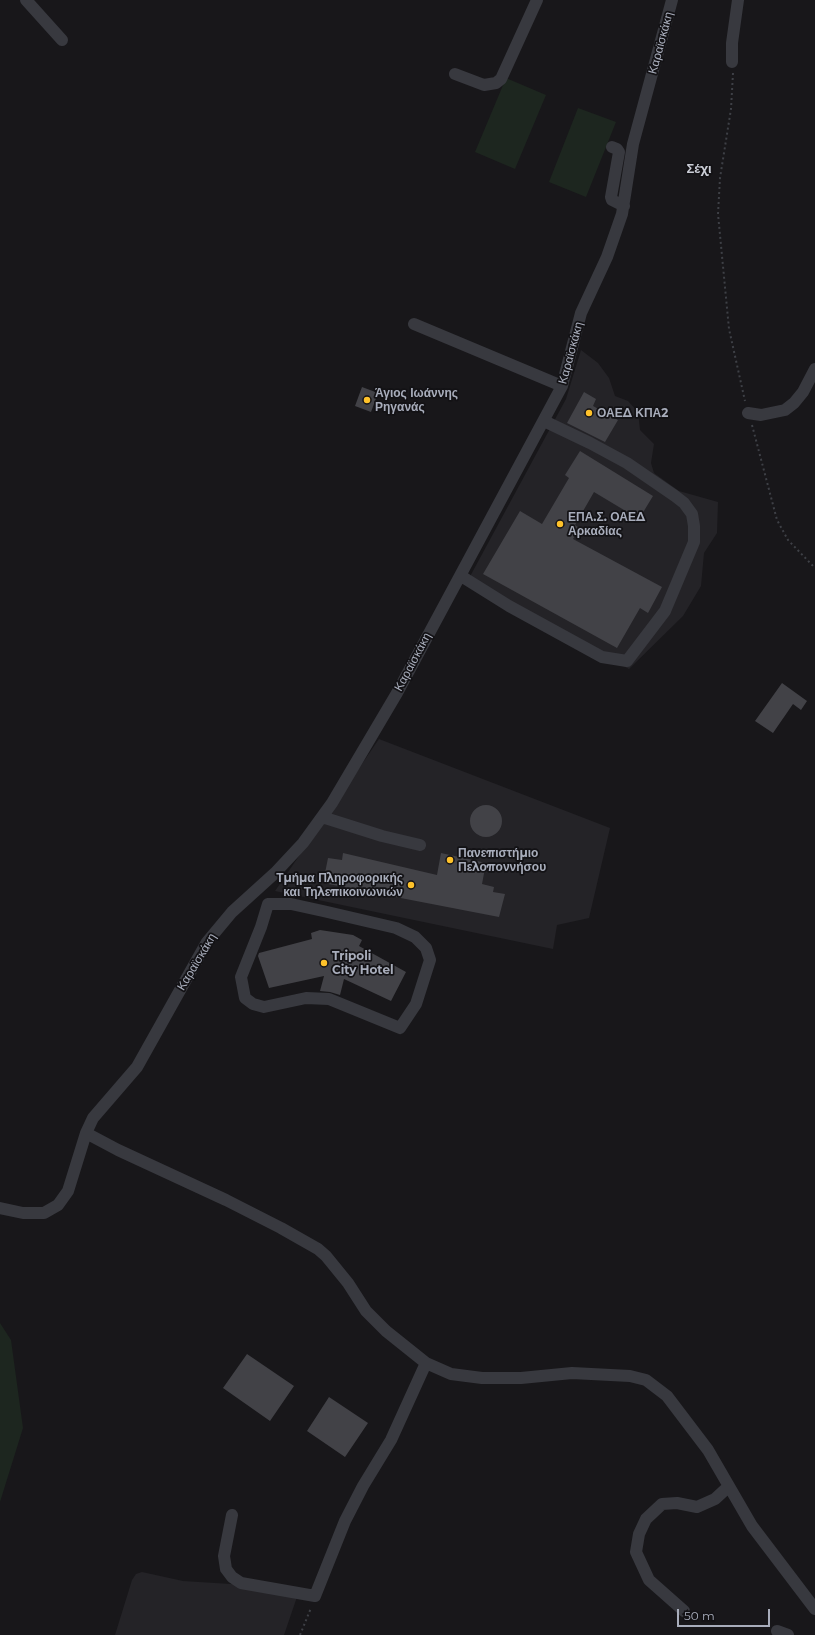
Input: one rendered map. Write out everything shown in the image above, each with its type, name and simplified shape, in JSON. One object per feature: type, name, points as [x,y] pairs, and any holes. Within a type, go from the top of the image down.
[{"type":"street","points":[[26,0],[62,40]]},
{"type":"street","points":[[455,74],[484,85],[496,83],[501,79],[537,0]]},
{"type":"street","name":"Καραϊσκάκη","points":[[0,1208],[23,1213],[44,1213],[58,1206],[68,1191],[86,1133],[102,1107],[137,1067],[207,942],[232,912],[275,873],[303,843],[322,817],[370,741],[461,576],[562,386],[581,313],[616,233],[624,206],[633,144],[672,0]]},
{"type":"street","points":[[732,62],[732,43],[738,0]]},
{"type":"street","points":[[612,147],[618,149],[619,152],[611,197],[612,200],[624,206]]},
{"type":"street","points":[[414,324],[562,386]]},
{"type":"street","points":[[748,413],[761,415],[784,410],[794,403],[803,392],[815,369]]},
{"type":"street","points":[[461,576],[516,610],[602,657],[627,661],[665,611],[694,542],[692,514],[684,503],[623,460],[544,421]]},
{"type":"street","points":[[322,817],[382,836],[420,845]]},
{"type":"street","points":[[257,889],[268,904]]},
{"type":"street","points":[[268,904],[291,904],[323,911],[396,928],[415,937],[426,948],[430,960],[416,1004],[400,1028],[329,999],[306,998],[264,1007],[253,1004],[245,998],[241,977],[261,927],[268,904]]},
{"type":"street","points":[[86,1133],[118,1150],[226,1200],[318,1249],[326,1256],[348,1283],[366,1311],[386,1330],[426,1363],[452,1374],[482,1378],[521,1378],[572,1373],[630,1376],[646,1380],[671,1401],[708,1450],[728,1487],[752,1526],[815,1609]]},
{"type":"street","points":[[232,1515],[224,1556],[226,1569],[232,1577],[241,1583],[315,1596],[345,1521],[363,1486],[392,1440],[426,1363]]},
{"type":"street","points":[[684,1611],[649,1580],[636,1552],[639,1534],[646,1519],[662,1504],[678,1503],[697,1507],[715,1500],[728,1487]]},
{"type":"path","points":[[732,62],[731,109],[720,178],[718,214],[729,329],[733,355],[777,520],[788,540],[815,568]]},
{"type":"path","points":[[300,1635],[315,1596]]},
{"type":"shaded area","points":[[506,78],[546,95],[515,169],[475,152]]},
{"type":"shaded area","points":[[578,108],[616,122],[586,197],[549,182]]},
{"type":"shaded area","points":[[581,350],[598,363],[609,378],[615,396],[628,401],[638,412],[640,430],[654,444],[651,463],[654,473],[679,491],[718,502],[717,533],[704,553],[701,586],[683,616],[629,669],[467,582],[566,399]]},
{"type":"shaded area","name":"Πανεπιστήμιο Πελοποννήσου","points":[[379,739],[610,828],[589,918],[557,925],[553,949],[275,891]]},
{"type":"shaded area","points":[[0,1323],[11,1340],[23,1428],[0,1502]]},
{"type":"shaded area","points":[[142,1572],[183,1581],[231,1584],[234,1582],[298,1594],[284,1635],[115,1635],[132,1580],[136,1574]]},
{"type":"building","name":"Άγιος Ιωάννης Ρηγανάς","points":[[362,387],[378,393],[371,412],[355,406]]},
{"type":"building","name":"ΟΑΕΔ ΚΠΑ2","points":[[584,392],[596,399],[593,406],[618,420],[605,442],[567,423]]},
{"type":"building","points":[[580,451],[653,496],[639,519],[594,492],[575,525],[579,528],[573,539],[662,587],[648,613],[640,608],[617,648],[483,574],[520,511],[542,524],[569,478],[565,475]]},
{"type":"building","points":[[782,683],[807,701],[801,710],[793,704],[773,733],[755,721]]},
{"type":"building","points":[[483,805],[489,805],[499,812],[502,821],[501,827],[495,834],[489,837],[483,837],[473,830],[470,824],[470,818],[477,808]]},
{"type":"building","name":"Τμήμα Πληροφορικής και Τηλεπικοινωνιών","points":[[343,853],[437,875],[441,853],[486,863],[482,884],[494,887],[493,892],[505,894],[499,917],[323,883],[328,858],[342,860]]},
{"type":"building","name":"Tripoli City Hotel","points":[[320,930],[353,935],[362,940],[359,946],[406,972],[391,1001],[344,979],[340,995],[320,991],[324,976],[269,988],[258,956],[259,953],[312,939],[311,933]]},
{"type":"building","points":[[247,1354],[294,1386],[270,1421],[223,1388]]},
{"type":"building","points":[[329,1397],[368,1423],[345,1457],[307,1431]]},
{"type":"place","name":"Άγιος Ιωάννης Ρηγανάς","points":[[367,400]]},
{"type":"place","name":"ΟΑΕΔ ΚΠΑ2","points":[[589,413]]},
{"type":"place","name":"ΕΠΑ.Σ. ΟΑΕΔ Αρκαδίας","points":[[560,524]]},
{"type":"place","name":"Πανεπιστήμιο Πελοποννήσου","points":[[450,860]]},
{"type":"place","name":"Τμήμα Πληροφορικής και Τηλεπικοινωνιών","points":[[411,885]]},
{"type":"place","name":"Tripoli City Hotel","points":[[324,963]]},
{"type":"district","name":"Σέχι","points":[[699,169]]}]
